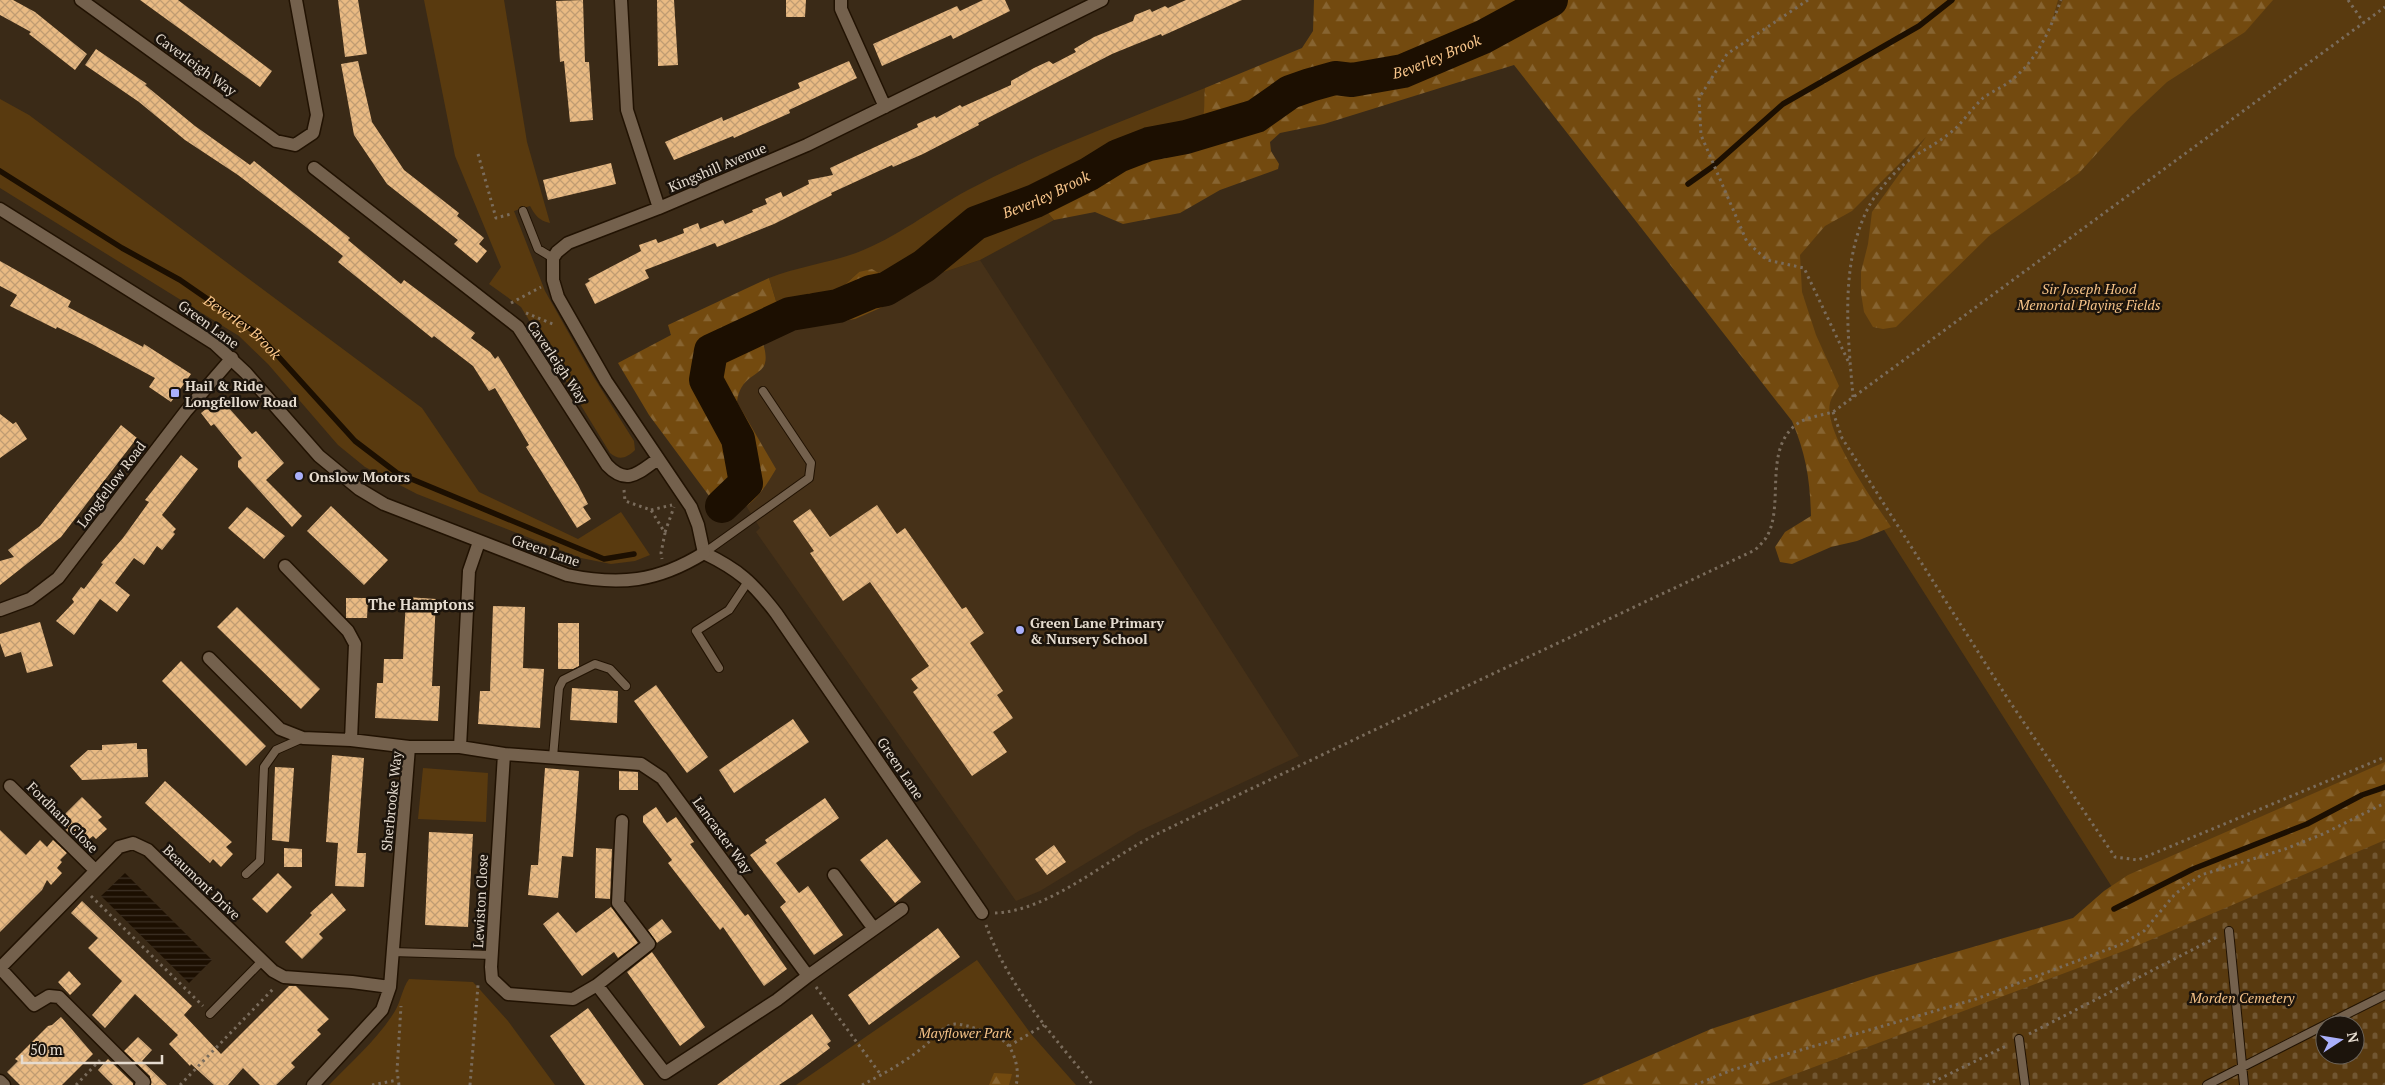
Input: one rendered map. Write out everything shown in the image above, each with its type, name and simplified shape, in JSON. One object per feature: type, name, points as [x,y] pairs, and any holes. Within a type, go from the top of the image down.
[{"type":"street","name":"Caverleigh Way","points":[[81,0],[276,141],[295,145],[313,133],[317,115],[296,0]]},
{"type":"street","points":[[621,0],[627,110],[659,208]]},
{"type":"street","points":[[841,0],[841,9],[885,107]]},
{"type":"street","name":"Kingshill Avenue","points":[[553,258],[568,243],[659,208],[807,144],[1102,0]]},
{"type":"street","name":"Caverleigh Way","points":[[314,168],[525,335],[607,465],[616,475],[623,477]]},
{"type":"street","name":"Green Lane","points":[[0,209],[167,312],[232,358],[319,456],[359,489],[384,504],[567,575],[591,580],[619,582],[666,573],[680,568],[704,553],[728,565],[749,580],[791,632],[982,913]]},
{"type":"street","points":[[553,258],[553,280],[572,324],[606,381],[692,507],[698,524],[704,553]]},
{"type":"street","name":"Longfellow Road","points":[[0,610],[30,599],[58,578],[186,411],[232,358]]},
{"type":"street","points":[[623,477],[640,472],[658,459]]},
{"type":"street","points":[[479,542],[469,571],[460,747],[504,754]]},
{"type":"street","points":[[285,566],[348,631],[355,644],[351,740]]},
{"type":"street","points":[[209,658],[280,729],[303,738],[351,740],[409,747]]},
{"type":"street","name":"Sherbrooke Way","points":[[313,1085],[382,1010],[390,987],[409,747],[460,747]]},
{"type":"street","name":"Lancaster Way","points":[[504,754],[641,764],[662,778],[808,976]]},
{"type":"street","name":"Lewiston Close","points":[[492,979],[504,754]]},
{"type":"street","name":"Fordham Close","points":[[10,786],[95,870]]},
{"type":"street","points":[[492,979],[508,994],[574,1000],[597,985],[649,944],[618,903],[622,821]]},
{"type":"street","name":"Beaumont Drive","points":[[141,1085],[144,1082],[59,997],[49,996],[34,1004],[0,968],[119,847],[134,843],[148,850],[262,960],[284,977]]},
{"type":"street","points":[[834,874],[874,930]]},
{"type":"street","points":[[597,985],[665,1073],[808,976],[902,909]]},
{"type":"street","points":[[284,977],[390,987]]},
{"type":"street","points":[[0,1081],[4,1085]]},
{"type":"lane","points":[[523,211],[538,249],[553,258]]},
{"type":"lane","points":[[704,553],[809,478],[811,463],[763,391]]},
{"type":"lane","points":[[719,668],[696,632],[729,610],[749,580]]},
{"type":"lane","points":[[553,757],[559,688],[563,680],[595,664],[610,669],[626,686]]},
{"type":"lane","points":[[246,874],[260,861],[264,767],[276,750],[303,738]]},
{"type":"lane","points":[[2228,931],[2244,1085]]},
{"type":"lane","points":[[392,952],[492,955]]},
{"type":"lane","points":[[210,1014],[262,960]]},
{"type":"lane","points":[[2345,1015],[2385,995]]},
{"type":"lane","points":[[2207,1085],[2315,1030]]},
{"type":"lane","points":[[2019,1040],[2025,1085]]},
{"type":"path","points":[[1808,0],[1727,54],[1700,98],[1701,135],[1747,242],[1767,260],[1804,268],[1851,368]]},
{"type":"path","points":[[1853,397],[1848,292],[1859,229],[1869,205],[1902,166],[1921,151],[1946,136],[1984,98],[2010,81],[2032,60],[2048,34],[2060,0]]},
{"type":"path","points":[[2348,0],[2364,23]]},
{"type":"path","points":[[1093,1085],[1044,1026],[996,953],[982,913],[1015,910],[1049,898],[1148,838],[1755,550],[1766,538],[1773,511],[1777,454],[1786,437],[1800,422],[1833,412],[2385,7]]},
{"type":"path","points":[[478,154],[496,218],[523,211]]},
{"type":"path","points":[[512,303],[553,280]]},
{"type":"path","points":[[494,309],[506,300],[516,306]]},
{"type":"path","points":[[520,310],[563,328],[572,324]]},
{"type":"path","points":[[1833,412],[1842,438],[2008,699],[2115,856],[2138,860],[2385,757]]},
{"type":"path","points":[[623,477],[625,501],[651,510],[665,533]]},
{"type":"path","points":[[666,573],[661,553],[665,533],[675,505]]},
{"type":"path","points":[[1695,1085],[1732,1070],[1976,999],[2122,944],[2144,931],[2175,894],[2202,875],[2285,849],[2323,834],[2385,803]]},
{"type":"path","points":[[80,885],[210,1014]]},
{"type":"path","points":[[1927,1085],[2019,1040],[2228,931]]},
{"type":"path","points":[[808,976],[881,1075]]},
{"type":"path","points":[[180,1085],[284,977]]},
{"type":"path","points":[[470,1085],[478,984],[492,979]]},
{"type":"path","points":[[390,987],[402,991],[397,1080],[399,1085]]},
{"type":"path","points":[[862,1085],[881,1075],[925,1045],[942,1029],[954,1024],[969,1026],[1000,1038],[1009,1046],[1018,1078],[1016,1085]]},
{"type":"path","points":[[1009,1046],[1044,1026]]},
{"type":"path","points":[[76,1085],[111,1048]]},
{"type":"path","points":[[372,1085],[397,1080]]},
{"type":"shaded area","name":"Green Lane Primary & Nursery School","points":[[980,260],[1299,756],[1139,831],[1040,891],[1016,901],[756,532],[760,528],[743,501],[775,470],[736,405],[734,391],[762,336],[821,313]]},
{"type":"shaded area","points":[[125,873],[212,960],[189,983],[101,896]]},
{"type":"green space","points":[[424,0],[504,0],[527,142],[550,223],[538,217],[530,206],[514,211],[545,291],[593,376],[634,441],[635,450],[626,457],[620,458],[610,453],[521,307],[489,284],[501,267],[455,156]]},
{"type":"green space","points":[[1314,0],[2058,0],[2052,21],[2063,0],[2273,0],[2245,32],[2167,82],[2131,116],[2079,173],[1989,236],[1896,327],[1883,329],[1873,327],[1864,312],[1861,293],[1861,272],[1868,244],[1872,212],[1926,137],[1852,211],[1825,226],[1800,255],[1802,292],[1816,335],[1839,386],[1830,403],[1830,416],[1834,431],[1852,467],[1891,527],[1857,541],[1831,547],[1792,564],[1780,562],[1775,547],[1785,532],[1811,516],[1810,491],[1806,467],[1801,445],[1792,421],[1514,65],[1324,124],[1280,133],[1270,142],[1271,151],[1279,164],[1278,169],[1220,190],[1180,213],[1123,224],[1095,212],[1054,220],[1043,207],[1035,190],[1040,181],[1046,176],[1061,173],[1095,172],[1125,154],[1173,144],[1191,137],[1197,132],[1202,122],[1205,88],[1302,48],[1313,31]]},
{"type":"green space","name":"Sir Joseph Hood Memorial Playing Fields","points":[[1520,0],[2385,0],[2385,775],[2117,895],[1872,511]]},
{"type":"green space","points":[[1205,88],[1204,122],[1196,134],[1174,144],[1124,155],[1096,172],[1049,174],[1043,207],[1054,220],[980,260],[887,291],[886,287],[859,272],[839,290],[829,294],[809,293],[782,307],[776,301],[769,278],[871,247],[996,175],[1085,136]]},
{"type":"green space","points":[[0,99],[29,115],[422,408],[479,492],[578,539],[621,512],[650,555],[635,561],[611,564],[581,558],[417,494],[365,467],[338,445],[268,364],[239,336],[0,188]]},
{"type":"green space","points":[[872,269],[885,277],[890,300],[887,305],[855,319],[837,322],[829,314],[822,312],[765,335],[762,340],[765,363],[760,371],[742,386],[737,402],[776,469],[766,485],[747,505],[739,510],[721,512],[649,415],[618,363],[671,335],[668,325],[769,278],[776,301],[782,307],[809,293],[829,294],[839,290],[859,272]]},
{"type":"green space","points":[[2385,762],[2385,844],[2128,952],[1777,1085],[1582,1085],[1711,1029],[1873,976],[2073,918],[2104,891],[2128,875]]},
{"type":"green space","points":[[423,768],[488,773],[486,822],[418,819]]},
{"type":"green space","name":"Morden Cemetery","points":[[2385,840],[2385,1085],[1766,1085],[2129,949]]},
{"type":"green space","name":"Mayflower Park","points":[[977,960],[1031,1034],[1076,1085],[796,1085]]},
{"type":"green space","points":[[409,979],[473,982],[508,1021],[555,1085],[329,1085],[372,1041],[388,1021],[397,1007]]},
{"type":"green space","points":[[994,1073],[1012,1074],[1009,1085],[989,1085]]},
{"type":"building","points":[[0,0],[13,0],[35,12],[87,54],[75,70],[29,34],[31,32],[0,15]]},
{"type":"building","points":[[140,0],[178,0],[272,71],[260,87]]},
{"type":"building","points":[[338,0],[358,0],[367,54],[345,57]]},
{"type":"building","points":[[583,0],[585,62],[589,62],[593,120],[570,122],[564,61],[560,62],[556,1]]},
{"type":"building","points":[[657,0],[674,0],[678,65],[658,66]]},
{"type":"building","points":[[786,0],[806,0],[805,17],[786,17]]},
{"type":"building","points":[[983,0],[1005,0],[1010,11],[953,39],[951,35],[882,66],[873,44],[957,6],[960,11]]},
{"type":"building","points":[[1186,0],[1242,0],[1162,36],[1161,34],[1112,54],[978,123],[979,125],[923,154],[893,167],[892,165],[831,193],[832,195],[774,224],[717,247],[715,243],[645,270],[649,278],[595,304],[585,284],[590,281],[588,279],[641,251],[639,245],[656,239],[658,243],[684,233],[683,229],[698,223],[700,229],[723,220],[725,224],[753,212],[752,210],[767,204],[765,199],[781,192],[783,197],[809,184],[808,180],[833,175],[830,168],[918,127],[917,124],[935,116],[936,118],[960,105],[962,107],[1011,85],[1011,81],[1049,61],[1053,64],[1076,52],[1074,49],[1094,37],[1133,21],[1135,15],[1150,9],[1152,12],[1165,6],[1168,8]]},
{"type":"building","points":[[96,49],[147,84],[145,85],[195,126],[250,165],[254,161],[350,238],[348,240],[401,284],[404,280],[475,333],[471,338],[490,352],[495,359],[498,356],[578,485],[588,504],[583,507],[591,519],[577,528],[526,447],[529,445],[495,388],[489,391],[473,366],[434,336],[432,338],[338,262],[343,256],[297,220],[238,175],[185,140],[139,102],[85,65]]},
{"type":"building","points":[[358,61],[372,122],[404,170],[459,213],[457,216],[484,238],[479,244],[487,251],[477,263],[454,244],[458,240],[387,184],[354,135],[341,64]]},
{"type":"building","points":[[849,61],[857,78],[789,110],[790,113],[734,138],[733,136],[674,160],[665,142],[722,117],[723,121],[800,88],[798,83]]},
{"type":"building","points":[[611,163],[616,184],[548,200],[543,180]]},
{"type":"building","points":[[0,261],[71,301],[68,307],[143,347],[144,344],[191,374],[171,402],[149,387],[155,378],[92,344],[57,327],[56,329],[10,306],[17,295],[0,286]]},
{"type":"building","points":[[220,398],[252,434],[256,431],[284,463],[266,480],[302,516],[292,527],[238,467],[238,461],[242,458],[214,424],[211,426],[201,413]]},
{"type":"building","points":[[0,414],[13,424],[16,422],[27,439],[0,458]]},
{"type":"building","points":[[121,425],[137,438],[61,537],[0,585],[0,561],[14,557],[8,550],[40,526]]},
{"type":"building","points":[[181,455],[198,469],[162,515],[176,529],[173,532],[175,534],[162,550],[157,546],[144,565],[134,558],[115,583],[130,595],[117,612],[100,599],[74,635],[56,621],[74,602],[72,599],[81,587],[84,589],[103,564],[101,563],[123,538],[149,502],[145,500]]},
{"type":"building","points":[[877,505],[897,534],[905,528],[962,609],[966,607],[984,633],[970,643],[1003,691],[997,695],[1013,718],[993,732],[1007,752],[972,776],[913,692],[918,688],[911,679],[929,666],[870,582],[843,601],[810,553],[814,551],[793,521],[810,509],[830,537]]},
{"type":"building","points":[[331,506],[388,560],[364,585],[307,531]]},
{"type":"building","points":[[247,507],[285,536],[264,559],[228,528]]},
{"type":"building","points":[[406,597],[436,599],[432,686],[440,686],[438,721],[375,718],[377,683],[383,683],[384,659],[403,659]]},
{"type":"building","points":[[346,598],[368,598],[367,618],[346,618]]},
{"type":"building","points":[[493,606],[525,607],[523,668],[544,669],[540,728],[478,724],[480,691],[490,691]]},
{"type":"building","points":[[237,607],[320,689],[301,709],[217,627]]},
{"type":"building","points":[[40,622],[53,666],[27,673],[21,652],[5,657],[0,643],[0,634]]},
{"type":"building","points":[[558,623],[579,623],[579,666],[573,669],[558,669]]},
{"type":"building","points":[[181,661],[266,746],[246,766],[162,681]]},
{"type":"building","points":[[656,685],[708,757],[687,773],[634,701]]},
{"type":"building","points":[[572,688],[618,691],[617,723],[570,720]]},
{"type":"building","points":[[793,719],[809,742],[734,793],[719,770]]},
{"type":"building","points":[[137,743],[137,749],[147,749],[148,777],[82,780],[70,766],[88,750],[102,750],[102,745]]},
{"type":"building","points":[[332,755],[364,758],[357,853],[366,853],[364,887],[335,886],[338,843],[326,842]]},
{"type":"building","points":[[275,767],[294,768],[289,842],[272,840]]},
{"type":"building","points":[[545,768],[579,771],[573,857],[562,856],[558,898],[528,895],[531,865],[538,865]]},
{"type":"building","points":[[619,771],[638,772],[638,790],[619,790]]},
{"type":"building","points":[[165,781],[232,842],[226,847],[233,854],[221,867],[213,859],[210,863],[145,803]]},
{"type":"building","points":[[82,797],[102,817],[98,820],[107,829],[96,839],[93,836],[88,840],[84,836],[78,842],[65,829],[71,822],[64,815]]},
{"type":"building","points":[[825,798],[839,818],[776,863],[799,893],[808,886],[843,935],[814,955],[780,907],[786,902],[750,855],[767,843],[765,840]]},
{"type":"building","points":[[656,807],[667,823],[676,817],[694,842],[690,844],[745,916],[748,914],[787,969],[764,986],[723,927],[720,930],[668,863],[672,860],[643,822],[643,816]]},
{"type":"building","points":[[0,830],[26,855],[40,840],[47,847],[53,840],[67,853],[60,860],[62,862],[57,868],[62,873],[51,885],[47,880],[42,890],[0,932]]},
{"type":"building","points":[[429,832],[473,834],[468,927],[425,925]]},
{"type":"building","points":[[887,839],[921,882],[895,903],[860,860]]},
{"type":"building","points":[[1054,845],[1066,862],[1047,875],[1035,859]]},
{"type":"building","points":[[284,848],[302,849],[302,867],[284,867]]},
{"type":"building","points":[[596,848],[612,849],[610,899],[595,898]]},
{"type":"building","points":[[278,873],[292,887],[267,913],[252,899]]},
{"type":"building","points":[[332,893],[346,910],[319,934],[323,938],[302,959],[285,942],[312,915],[310,913]]},
{"type":"building","points":[[82,901],[192,1006],[184,1015],[221,1054],[289,986],[296,986],[329,1019],[317,1030],[321,1034],[291,1063],[295,1067],[276,1085],[260,1085],[243,1068],[228,1085],[214,1085],[191,1064],[190,1066],[169,1044],[178,1035],[135,994],[105,1028],[92,1015],[122,981],[88,948],[98,938],[71,913]]},
{"type":"building","points":[[611,907],[638,943],[618,958],[614,952],[582,976],[543,924],[558,912],[576,933]]},
{"type":"building","points":[[662,919],[672,932],[657,943],[648,930]]},
{"type":"building","points":[[938,928],[960,957],[869,1025],[848,995]]},
{"type":"building","points":[[652,952],[705,1027],[680,1046],[627,972]]},
{"type":"building","points":[[69,971],[81,984],[70,995],[58,982]]},
{"type":"building","points":[[588,1008],[644,1085],[585,1085],[550,1036]]},
{"type":"building","points":[[812,1014],[831,1041],[827,1044],[830,1048],[797,1073],[779,1085],[717,1085]]},
{"type":"building","points":[[61,1017],[93,1054],[62,1085],[20,1085],[7,1072],[18,1061],[15,1059],[48,1026]]},
{"type":"building","points":[[138,1037],[152,1050],[142,1061],[167,1085],[151,1085],[150,1076],[124,1051]]},
{"type":"building","points":[[108,1059],[133,1085],[113,1085],[98,1070]]},
{"type":"waterway","name":"Beverley Brook","points":[[722,506],[746,483],[738,439],[706,380],[711,351],[790,314],[838,306],[871,292],[886,289],[924,266],[976,223],[1035,201],[1089,174],[1118,156],[1149,144],[1186,137],[1256,116],[1290,92],[1310,85],[1335,78],[1352,80],[1403,71],[1483,37],[1551,0]]},
{"type":"waterway","points":[[1688,184],[1712,167],[1783,104],[1919,26],[1952,0]]},
{"type":"waterway","name":"Beverley Brook","points":[[0,171],[122,248],[180,280],[258,334],[355,441],[397,473],[604,559],[634,554]]},
{"type":"waterway","points":[[2114,909],[2193,869],[2307,824],[2362,795],[2385,787]]},
{"type":"place","name":"Hail & Ride Longfellow Road","points":[[175,393]]},
{"type":"place","name":"Onslow Motors","points":[[299,476]]},
{"type":"place","name":"Green Lane Primary & Nursery School","points":[[1020,630]]},
{"type":"district","name":"The Hamptons","points":[[421,604]]}]
